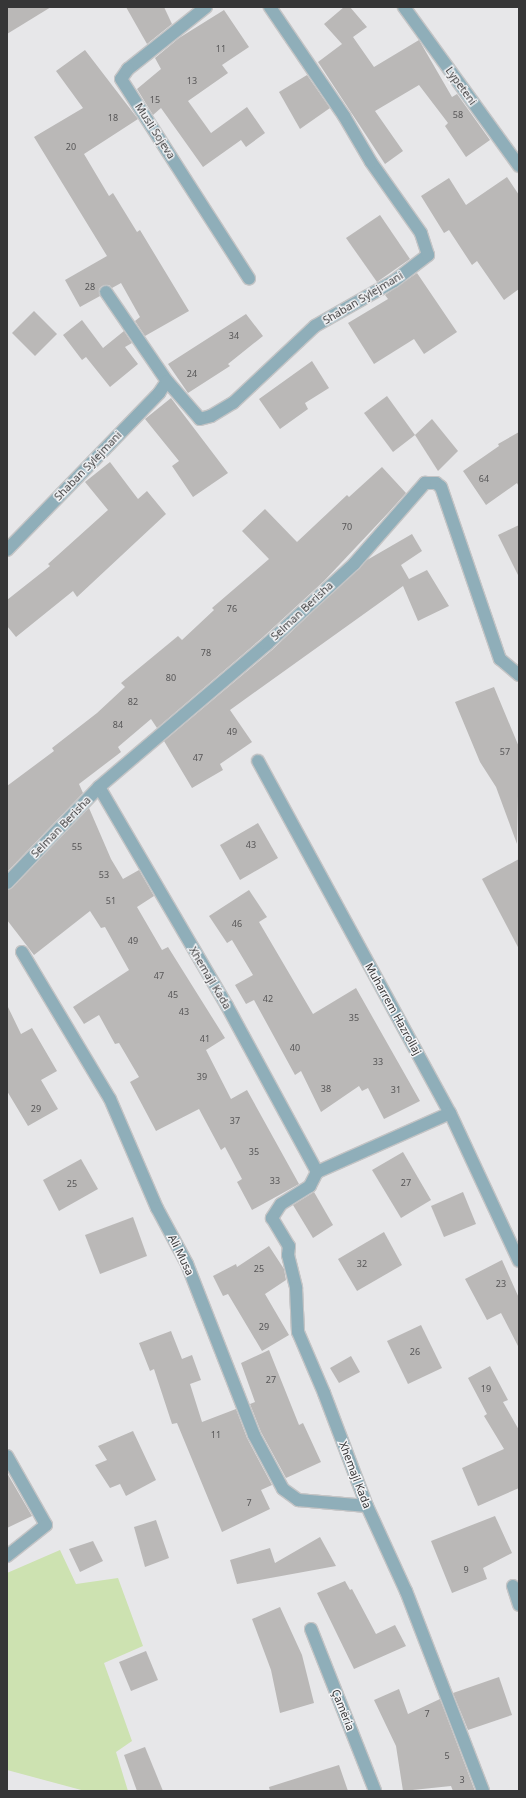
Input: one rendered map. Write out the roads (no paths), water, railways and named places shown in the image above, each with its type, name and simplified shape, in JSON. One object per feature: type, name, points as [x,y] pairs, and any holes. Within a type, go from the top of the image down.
[{"type":"street","name":"Musli Sojeva","points":[[206,7],[128,69],[121,79],[249,278]]},
{"type":"street","name":"Shaban Sylejmani","points":[[106,292],[167,381],[200,419],[211,416],[233,404],[315,326],[394,282],[428,255],[422,233],[376,169],[344,116],[270,7]]},
{"type":"street","name":"Lypeteni","points":[[404,7],[519,166]]},
{"type":"street","name":"Shaban Sylejmani","points":[[7,550],[159,393],[167,381]]},
{"type":"street","name":"Selman Berisha","points":[[7,883],[99,787],[267,644],[354,564],[425,483],[436,483],[441,487],[500,659],[519,675]]},
{"type":"street","name":"Muharrem Hazrollaj","points":[[258,761],[450,1113],[519,1261]]},
{"type":"street","name":"Xhemajl Kada","points":[[99,787],[227,1006],[317,1172],[310,1186],[281,1204],[272,1218],[289,1246],[288,1255],[296,1288],[298,1332],[324,1393],[367,1506],[406,1591],[483,1791]]},
{"type":"street","name":"Ali Musa","points":[[22,952],[110,1099],[157,1208],[187,1264],[254,1435],[283,1489],[298,1500],[367,1506]]},
{"type":"street","points":[[317,1172],[450,1113]]},
{"type":"street","points":[[7,1456],[46,1525],[7,1556]]},
{"type":"street","points":[[513,1586],[519,1605]]},
{"type":"street","name":"Çamëria","points":[[311,1629],[375,1791]]}]
